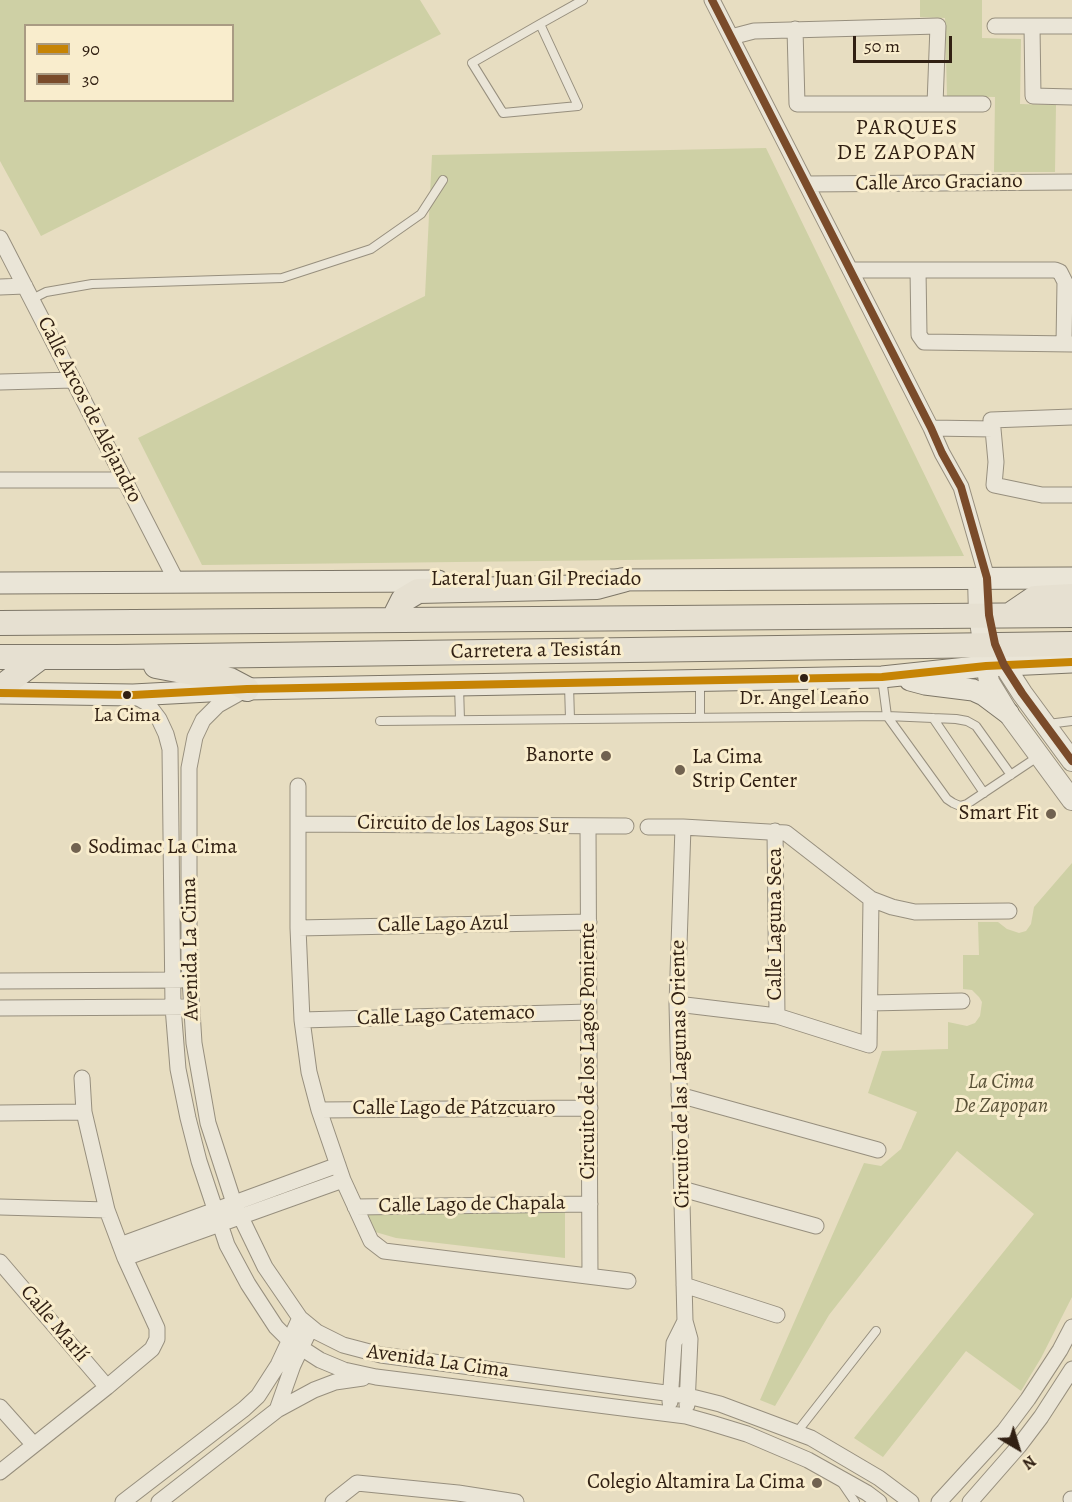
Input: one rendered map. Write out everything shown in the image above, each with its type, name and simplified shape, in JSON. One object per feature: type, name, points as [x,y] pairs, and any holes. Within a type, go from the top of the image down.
[{"type":"main road","name":"Lateral Juan Gil Preciado","points":[[0,583],[623,580],[982,572],[1072,578]]},
{"type":"main road","points":[[393,620],[403,600],[418,591],[597,587],[623,580]]},
{"type":"main road","points":[[993,615],[1035,598],[1072,596]]},
{"type":"main road","name":"Carretera a Tesistán","points":[[0,623],[1072,615]]},
{"type":"main road","name":"Carretera a Tesistán","points":[[0,657],[992,655],[1072,644]]},
{"type":"main road","points":[[0,693],[133,695],[247,689],[888,676],[992,655],[1072,662]]},
{"type":"main road","points":[[0,688],[41,657]]},
{"type":"main road","points":[[116,657],[190,674],[230,680],[247,689]]},
{"type":"main road","points":[[888,676],[925,684],[972,690],[984,695],[1008,713]]},
{"type":"street","points":[[712,0],[961,487],[993,615],[989,682],[1008,713],[1041,755],[1065,772]]},
{"type":"street","points":[[731,37],[754,31],[938,26],[935,104]]},
{"type":"street","points":[[995,26],[1072,26]]},
{"type":"street","points":[[1032,26],[1033,96],[1072,97]]},
{"type":"street","points":[[795,29],[796,104],[984,105]]},
{"type":"street","name":"Calle Arco Graciano","points":[[806,184],[1072,182]]},
{"type":"street","name":"Calle Arcos de Alejandro","points":[[0,238],[177,582]]},
{"type":"street","points":[[850,270],[1051,269],[1060,272],[1065,282],[1068,344],[924,342],[919,335],[918,270]]},
{"type":"street","points":[[0,287],[28,293]]},
{"type":"street","points":[[0,382],[73,380]]},
{"type":"street","points":[[1072,417],[991,420],[996,462],[994,485],[1042,495],[1072,495]]},
{"type":"street","points":[[931,428],[993,429]]},
{"type":"street","points":[[0,480],[125,480]]},
{"type":"street","points":[[992,655],[1046,725],[1065,772],[1072,800]]},
{"type":"street","name":"Avenida La Cima","points":[[247,689],[218,705],[203,720],[195,737],[191,756],[189,791],[190,980],[194,1043],[206,1112],[237,1210],[265,1267],[305,1323],[343,1345],[381,1355],[688,1396],[720,1404],[811,1438],[879,1478],[911,1502]]},
{"type":"street","name":"Avenida La Cima","points":[[133,695],[147,703],[159,719],[170,749],[173,1007],[178,1069],[188,1118],[199,1161],[227,1245],[266,1314],[295,1344],[320,1360],[344,1370],[376,1377],[686,1416],[747,1434],[808,1460],[879,1502]]},
{"type":"street","points":[[298,786],[298,928],[302,1020],[309,1072],[319,1110],[343,1180],[371,1240],[384,1251],[628,1281]]},
{"type":"street","points":[[170,793],[189,791]]},
{"type":"street","name":"Circuito de los Lagos Sur","points":[[299,824],[626,826]]},
{"type":"street","name":"Circuito de los Lagos Poniente","points":[[588,826],[590,1276]]},
{"type":"street","points":[[648,827],[786,833],[871,899],[892,907],[915,912],[1009,911]]},
{"type":"street","name":"Circuito de las Lagunas Oriente","points":[[683,827],[677,1004],[685,1321],[690,1340],[686,1416]]},
{"type":"street","name":"Calle Laguna Seca","points":[[775,831],[777,1017]]},
{"type":"street","points":[[677,1004],[777,1017],[869,1045],[871,899]]},
{"type":"street","name":"Calle Lago Azul","points":[[298,928],[589,922]]},
{"type":"street","points":[[0,981],[190,980]]},
{"type":"street","points":[[870,1003],[962,1001]]},
{"type":"street","points":[[0,1008],[192,1007]]},
{"type":"street","name":"Calle Lago Catemaco","points":[[302,1020],[589,1012]]},
{"type":"street","points":[[0,1472],[107,1387],[152,1349],[157,1340],[157,1328],[107,1210],[84,1112],[82,1078]]},
{"type":"street","points":[[679,1095],[878,1150]]},
{"type":"street","name":"Calle Lago de Pátzcuaro","points":[[319,1110],[590,1108]]},
{"type":"street","points":[[0,1113],[84,1112]]},
{"type":"street","points":[[271,1198],[338,1165]]},
{"type":"street","points":[[123,1252],[271,1198],[343,1180]]},
{"type":"street","points":[[682,1189],[816,1226]]},
{"type":"street","name":"Calle Lago de Chapala","points":[[355,1207],[590,1204]]},
{"type":"street","points":[[0,1207],[107,1210]]},
{"type":"street","name":"Calle Marlí","points":[[0,1262],[107,1387]]},
{"type":"street","points":[[684,1285],[777,1315]]},
{"type":"street","name":"Circuito de las Lagunas Oriente","points":[[669,1414],[674,1343],[685,1321]]},
{"type":"street","points":[[131,1500],[149,1482],[258,1396],[295,1344],[305,1323]]},
{"type":"street","points":[[939,1502],[1004,1431],[1066,1353],[1071,1332]]},
{"type":"street","points":[[277,1410],[295,1344]]},
{"type":"street","points":[[970,1502],[1019,1446],[1072,1369]]},
{"type":"street","points":[[149,1482],[161,1501],[277,1410],[314,1390],[335,1382],[376,1377]]},
{"type":"street","points":[[0,1407],[34,1445]]},
{"type":"street","points":[[333,1502],[357,1483],[456,1497],[516,1502]]},
{"type":"lane","points":[[540,24],[578,106],[503,113],[472,63],[573,2],[583,0]]},
{"type":"lane","points":[[28,293],[92,284],[282,278],[370,249],[421,214],[442,180]]},
{"type":"lane","points":[[888,676],[887,716],[947,799],[960,806],[967,804],[1041,755]]},
{"type":"lane","points":[[700,681],[700,718]]},
{"type":"lane","points":[[569,683],[570,719]]},
{"type":"lane","points":[[459,685],[459,720]]},
{"type":"lane","points":[[380,721],[887,716],[933,718],[967,721],[976,726],[1011,775]]},
{"type":"lane","points":[[933,718],[984,793]]},
{"type":"lane","points":[[1046,725],[1072,721]]},
{"type":"lane","points":[[797,1432],[876,1331]]},
{"type":"lane","points":[[838,1476],[855,1502]]},
{"type":"green space","points":[[0,0],[420,0],[441,34],[41,236],[0,161]]},
{"type":"green space","points":[[920,0],[982,0],[982,38],[1021,39],[1020,104],[1056,105],[1055,172],[994,172],[995,97],[947,96],[945,18],[920,17]]},
{"type":"green space","points":[[766,148],[964,556],[202,565],[138,438],[425,296],[432,155]]},
{"type":"green space","name":"La Cima De Zapopan","points":[[1072,863],[1072,1297],[1041,1358],[1021,1391],[966,1351],[883,1457],[854,1438],[1034,1214],[957,1151],[829,1315],[775,1406],[760,1400],[864,1163],[881,1166],[901,1149],[917,1112],[868,1093],[882,1051],[948,1049],[948,1022],[967,1026],[975,1023],[980,1016],[982,1002],[972,990],[963,989],[963,955],[979,955],[978,922],[998,922],[1007,929],[1019,933],[1026,931],[1031,924],[1034,907]]},
{"type":"green space","points":[[565,1204],[565,1258],[396,1238],[372,1231],[355,1207]]},
{"type":"transit line","name":"30","points":[[712,0],[961,487],[987,578],[989,615],[995,644],[1004,665],[1072,761]]},
{"type":"transit line","name":"90","points":[[0,693],[133,695],[247,689],[882,677],[986,666],[1072,662]]},
{"type":"place","name":"Dr. Angel Leaño","points":[[804,678]]},
{"type":"place","name":"La Cima","points":[[127,695]]},
{"type":"place","name":"Banorte","points":[[606,756]]},
{"type":"place","name":"La Cima Strip Center","points":[[680,770]]},
{"type":"place","name":"Smart Fit","points":[[1051,814]]},
{"type":"place","name":"Sodimac La Cima","points":[[76,848]]},
{"type":"place","name":"Colegio Altamira La Cima","points":[[817,1483]]},
{"type":"district","name":"PARQUES DE ZAPOPAN","points":[[907,142]]}]
